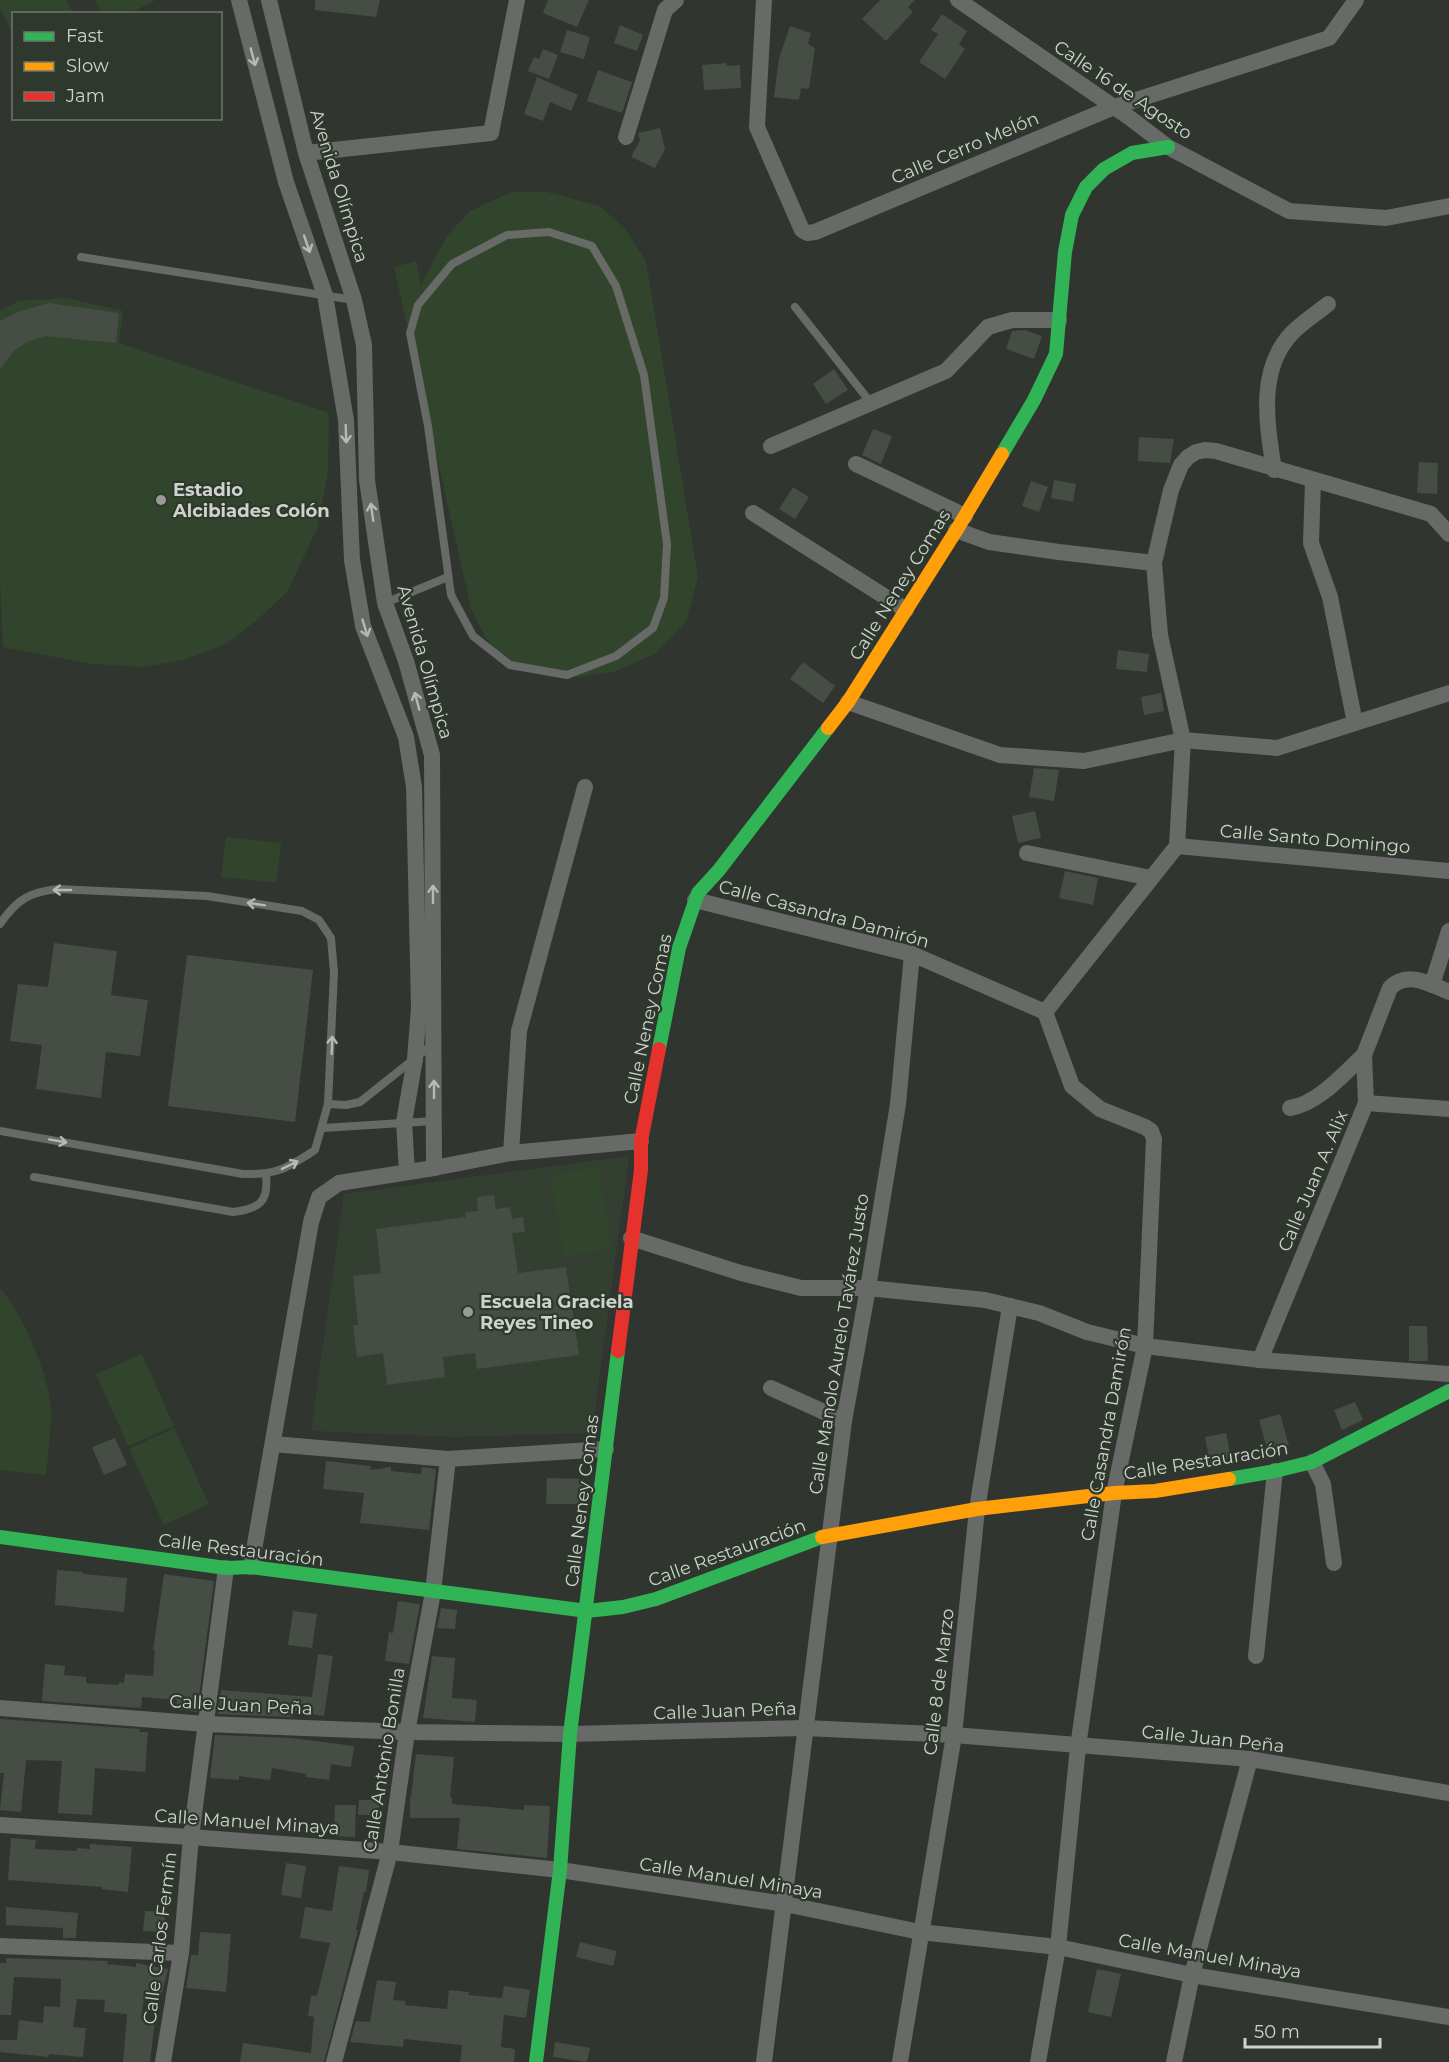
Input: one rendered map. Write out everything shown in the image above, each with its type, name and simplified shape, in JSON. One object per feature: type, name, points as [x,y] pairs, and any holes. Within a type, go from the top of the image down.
[{"type":"street","points":[[239,0],[286,182],[325,295],[346,420],[352,560],[361,615],[363,626],[406,737],[414,787],[419,1008],[415,1059],[404,1122],[407,1172]]},
{"type":"street","name":"Avenida Olímpica","points":[[268,0],[306,153],[354,300],[364,345],[367,480],[385,603],[406,662],[432,755],[434,1168]]},
{"type":"street","points":[[306,153],[491,133],[517,0]]},
{"type":"street","points":[[626,137],[665,10],[676,0]]},
{"type":"street","name":"Calle Cerro Melón","points":[[764,0],[757,127],[802,230],[807,233],[815,232],[1114,107],[1329,38],[1356,0]]},
{"type":"street","name":"Calle 16 de Agosto","points":[[958,0],[1114,107],[1168,147],[1290,211],[1386,218],[1449,206]]},
{"type":"street","name":"Calle Neney Comas","points":[[536,2062],[560,1870],[570,1734],[640,1170],[641,1141],[679,948],[698,893],[719,870],[848,702],[1034,400],[1056,354],[1065,252],[1072,215],[1086,187],[1104,169],[1132,153],[1168,147]]},
{"type":"street","points":[[1274,470],[1268,427],[1267,393],[1275,358],[1292,333],[1328,304]]},
{"type":"street","points":[[771,446],[946,371],[988,327],[1012,320],[1059,320]]},
{"type":"street","points":[[1044,1012],[1177,846],[1182,740],[1160,635],[1155,562],[1171,490],[1181,465],[1188,457],[1206,450],[1431,514],[1449,534]]},
{"type":"street","points":[[856,464],[989,542],[1155,562]]},
{"type":"street","points":[[1313,481],[1311,543],[1330,597],[1355,723]]},
{"type":"street","points":[[753,513],[906,610]]},
{"type":"street","points":[[848,702],[1000,755],[1084,761],[1182,740],[1277,748],[1449,693]]},
{"type":"street","points":[[511,1153],[519,1031],[585,787]]},
{"type":"street","name":"Calle Santo Domingo","points":[[1177,846],[1449,871]]},
{"type":"street","points":[[1027,853],[1151,878]]},
{"type":"street","name":"Calle Casandra Damirón","points":[[695,900],[912,954],[1044,1012],[1072,1086],[1100,1109],[1145,1127],[1151,1131],[1155,1139],[1144,1346],[1114,1493],[1078,1747],[1058,1947],[1038,2062]]},
{"type":"street","points":[[1432,985],[1449,931]]},
{"type":"street","name":"Calle Manolo Aurelo Tavárez Justo","points":[[764,2062],[844,1420],[898,1104],[912,954]]},
{"type":"street","name":"Calle Juan A. Alix","points":[[1260,1360],[1366,1103],[1364,1055],[1390,988],[1406,978],[1449,992]]},
{"type":"street","points":[[1290,1108],[1299,1107],[1314,1099],[1364,1055]]},
{"type":"street","points":[[1366,1103],[1449,1109]]},
{"type":"street","points":[[251,1567],[311,1222],[319,1197],[339,1183],[511,1153],[641,1141]]},
{"type":"street","points":[[631,1238],[741,1273],[801,1288],[868,1288],[985,1300],[1040,1313],[1086,1332],[1144,1346],[1260,1360],[1449,1374]]},
{"type":"street","name":"Calle 8 de Marzo","points":[[900,2062],[954,1735],[977,1509],[1010,1306]]},
{"type":"street","points":[[771,1388],[844,1420]]},
{"type":"street","name":"Calle Restauración","points":[[0,1537],[226,1568],[251,1567],[587,1611],[623,1607],[656,1599],[829,1534],[977,1509],[1114,1493],[1155,1491],[1275,1471],[1312,1462],[1449,1391]]},
{"type":"street","points":[[273,1444],[448,1459],[606,1449]]},
{"type":"street","name":"Calle Antonio Bonilla","points":[[334,2062],[390,1852],[407,1732],[433,1592],[448,1459]]},
{"type":"street","points":[[1312,1462],[1323,1484],[1334,1563]]},
{"type":"street","points":[[1256,1656],[1275,1471]]},
{"type":"street","name":"Calle Carlos Fermín","points":[[163,2062],[181,1953],[191,1837],[226,1568]]},
{"type":"street","name":"Calle Juan Peña","points":[[0,1708],[206,1724],[407,1732],[570,1734],[805,1728],[954,1735],[1078,1747],[1250,1759],[1449,1793]]},
{"type":"street","points":[[1174,2062],[1192,1975],[1250,1759]]},
{"type":"street","name":"Calle Manuel Minaya","points":[[0,1825],[390,1852],[560,1870],[785,1904],[920,1932],[1058,1947],[1192,1975],[1449,2017]]},
{"type":"street","points":[[0,1946],[181,1953]]},
{"type":"lane","points":[[549,232],[592,246],[616,286],[644,375],[668,544],[664,598],[653,628],[616,656],[567,675],[510,665],[473,636],[451,595],[448,577],[428,426],[410,333],[417,305],[452,264],[507,235],[549,232]]},
{"type":"lane","points":[[81,257],[354,300]]},
{"type":"lane","points":[[795,308],[871,403]]},
{"type":"lane","points":[[385,603],[448,577]]},
{"type":"lane","points":[[0,924],[22,899],[35,892],[58,889],[207,896],[302,911],[319,920],[331,938],[334,972],[328,1104],[315,1150],[290,1166],[266,1175],[243,1174],[0,1131]]},
{"type":"lane","points":[[328,1104],[346,1105],[360,1102],[434,1043]]},
{"type":"lane","points":[[322,1128],[434,1120]]},
{"type":"lane","points":[[34,1177],[233,1212],[246,1211],[259,1206],[266,1196],[266,1175]]},
{"type":"shaded area","points":[[0,0],[66,0],[72,12],[12,12],[12,33],[0,8]]},
{"type":"shaded area","points":[[95,0],[154,0],[132,12],[101,12]]},
{"type":"shaded area","points":[[511,192],[547,192],[600,206],[625,229],[646,261],[698,577],[686,622],[655,654],[616,671],[580,677],[503,660],[485,637],[471,608],[394,267],[416,261],[421,285],[447,236],[470,211]]},
{"type":"shaded area","name":"Estadio Alcibiades Colón","points":[[66,298],[123,311],[119,343],[329,413],[328,472],[317,529],[287,592],[257,620],[226,644],[187,659],[144,667],[91,664],[3,647],[0,581],[0,311],[18,301]]},
{"type":"shaded area","points":[[226,837],[281,843],[276,883],[221,877]]},
{"type":"shaded area","name":"Escuela Graciela Reyes Tineo","points":[[629,1156],[592,1433],[454,1437],[311,1431],[344,1194]]},
{"type":"shaded area","points":[[599,1167],[611,1249],[564,1256],[551,1175]]},
{"type":"shaded area","points":[[0,1288],[26,1329],[46,1380],[51,1410],[46,1475],[0,1470]]},
{"type":"shaded area","points":[[142,1354],[174,1426],[128,1446],[96,1374]]},
{"type":"shaded area","points":[[174,1428],[209,1504],[164,1525],[129,1449]]},
{"type":"building","points":[[315,0],[380,0],[376,17],[315,10]]},
{"type":"building","points":[[548,0],[589,0],[577,27],[543,13]]},
{"type":"building","points":[[880,0],[915,0],[908,7],[913,12],[886,41],[862,19]]},
{"type":"building","points":[[942,14],[967,31],[959,44],[965,49],[945,79],[919,62],[938,34],[931,30]]},
{"type":"building","points":[[620,25],[643,35],[637,51],[614,43]]},
{"type":"building","points":[[790,26],[811,33],[808,44],[815,48],[809,89],[801,88],[799,100],[774,97],[779,58]]},
{"type":"building","points":[[567,30],[590,37],[584,59],[560,52]]},
{"type":"building","points":[[543,49],[558,55],[549,79],[528,71],[534,57],[539,59]]},
{"type":"building","points":[[726,63],[727,66],[740,65],[741,88],[704,90],[702,65]]},
{"type":"building","points":[[598,70],[632,82],[622,113],[587,101]]},
{"type":"building","points":[[537,77],[578,95],[571,111],[550,102],[543,121],[524,114]]},
{"type":"building","points":[[660,128],[665,149],[655,168],[631,157],[640,140],[638,133]]},
{"type":"building","points":[[49,303],[119,313],[116,343],[45,336],[27,342],[14,351],[0,370],[0,321],[17,312]]},
{"type":"building","points":[[1025,330],[1042,336],[1034,359],[1006,349],[1012,331]]},
{"type":"building","points":[[834,369],[848,390],[826,404],[813,384]]},
{"type":"building","points":[[873,429],[892,436],[881,464],[862,455]]},
{"type":"building","points":[[1139,437],[1174,439],[1170,463],[1138,461]]},
{"type":"building","points":[[1419,462],[1438,463],[1437,494],[1417,493]]},
{"type":"building","points":[[1054,480],[1076,484],[1073,502],[1051,498]]},
{"type":"building","points":[[1031,481],[1048,487],[1039,512],[1022,506]]},
{"type":"building","points":[[793,487],[809,497],[795,519],[779,509]]},
{"type":"building","points":[[1118,650],[1149,654],[1147,672],[1116,669]]},
{"type":"building","points":[[803,662],[835,686],[823,703],[790,679]]},
{"type":"building","points":[[1161,693],[1164,711],[1144,715],[1141,697]]},
{"type":"building","points":[[1034,768],[1059,770],[1054,801],[1029,797]]},
{"type":"building","points":[[1035,811],[1041,838],[1018,843],[1012,816]]},
{"type":"building","points":[[1065,871],[1098,878],[1093,905],[1059,898]]},
{"type":"building","points":[[54,943],[117,951],[111,995],[148,1000],[140,1056],[106,1052],[101,1098],[36,1089],[42,1045],[10,1041],[18,984],[48,987]]},
{"type":"building","points":[[187,955],[313,970],[295,1122],[168,1106]]},
{"type":"building","points":[[494,1195],[496,1209],[510,1207],[512,1219],[523,1217],[525,1232],[512,1233],[518,1273],[566,1267],[579,1355],[477,1369],[475,1353],[443,1357],[445,1377],[387,1385],[383,1353],[357,1357],[353,1325],[358,1325],[353,1276],[381,1273],[376,1229],[466,1217],[465,1212],[478,1211],[477,1197]]},
{"type":"building","points":[[1409,1326],[1427,1326],[1428,1361],[1409,1361]]},
{"type":"building","points":[[1355,1402],[1363,1420],[1342,1430],[1334,1410]]},
{"type":"building","points":[[1280,1414],[1289,1446],[1268,1452],[1259,1420]]},
{"type":"building","points":[[1226,1433],[1231,1458],[1210,1462],[1205,1437]]},
{"type":"building","points":[[115,1438],[127,1465],[104,1475],[92,1447]]},
{"type":"building","points":[[326,1461],[371,1466],[370,1470],[391,1467],[391,1471],[421,1474],[422,1467],[436,1469],[429,1530],[360,1523],[364,1493],[323,1489]]},
{"type":"building","points":[[547,1478],[584,1479],[583,1504],[546,1504]]},
{"type":"building","points":[[57,1570],[127,1578],[124,1612],[55,1605]]},
{"type":"building","points":[[164,1574],[214,1581],[197,1712],[176,1709],[177,1700],[142,1697],[141,1708],[42,1701],[45,1664],[65,1666],[64,1675],[86,1677],[86,1683],[119,1685],[119,1682],[124,1683],[125,1674],[153,1676],[155,1650],[153,1650]]},
{"type":"building","points":[[398,1601],[420,1604],[409,1664],[385,1661],[389,1632],[393,1633]]},
{"type":"building","points":[[441,1608],[457,1610],[455,1629],[437,1628]]},
{"type":"building","points":[[293,1611],[317,1614],[312,1648],[288,1645]]},
{"type":"building","points":[[318,1654],[333,1656],[324,1716],[293,1711],[293,1717],[218,1714],[221,1690],[312,1697]]},
{"type":"building","points":[[432,1656],[455,1658],[452,1698],[477,1700],[475,1722],[423,1718]]},
{"type":"building","points":[[0,1719],[140,1729],[139,1732],[148,1732],[145,1772],[95,1768],[92,1815],[58,1813],[62,1761],[26,1760],[21,1812],[0,1810],[4,1773],[0,1773]]},
{"type":"building","points":[[215,1735],[291,1738],[354,1746],[351,1767],[331,1764],[329,1780],[306,1777],[306,1774],[272,1768],[270,1780],[239,1776],[239,1780],[210,1778]]},
{"type":"building","points":[[416,1754],[454,1757],[450,1797],[452,1797],[452,1804],[524,1810],[524,1805],[550,1806],[547,1858],[457,1849],[460,1818],[410,1818],[410,1797]]},
{"type":"building","points":[[359,1800],[379,1800],[379,1815],[358,1815]]},
{"type":"building","points":[[335,1805],[356,1805],[355,1837],[334,1836]]},
{"type":"building","points":[[11,1838],[36,1840],[35,1849],[77,1851],[77,1848],[90,1849],[90,1844],[132,1847],[128,1892],[102,1889],[102,1887],[8,1880]]},
{"type":"building","points":[[286,1863],[306,1866],[301,1898],[281,1895]]},
{"type":"building","points":[[339,1866],[369,1870],[356,1930],[358,1930],[324,2062],[240,2062],[243,2043],[311,2053],[314,2017],[308,2016],[311,1995],[317,1996],[330,1943],[300,1938],[305,1907],[332,1911]]},
{"type":"building","points":[[6,1907],[78,1913],[76,1938],[63,1938],[63,1928],[6,1925]]},
{"type":"building","points":[[145,1911],[165,1912],[164,1932],[143,1931]]},
{"type":"building","points":[[200,1932],[231,1934],[226,1992],[186,1988],[191,1955],[198,1955]]},
{"type":"building","points":[[580,1942],[617,1951],[613,1966],[576,1957]]},
{"type":"building","points":[[6,1958],[108,1961],[107,1964],[136,1967],[136,1963],[168,1969],[162,1993],[145,1992],[141,2019],[155,2020],[150,2062],[123,2062],[127,2014],[104,2012],[105,2000],[77,1999],[73,2027],[86,2028],[83,2057],[49,2054],[49,2057],[0,2052],[0,2040],[17,2040],[19,2020],[43,2023],[44,2006],[60,2007],[61,1979],[14,1977],[11,2015],[0,2015],[0,1963],[6,1963]]},
{"type":"building","points":[[1097,1969],[1121,1974],[1111,2017],[1088,2012]]},
{"type":"building","points":[[377,1980],[396,1982],[393,2000],[406,2001],[405,2005],[447,2009],[449,1990],[469,1992],[468,1995],[502,1998],[504,1986],[530,1990],[526,2018],[504,2015],[501,2047],[515,2049],[514,2062],[460,2062],[462,2045],[404,2039],[403,2047],[350,2042],[356,2021],[370,2022]]},
{"type":"building","points":[[555,2042],[590,2048],[587,2062],[553,2057]]},
{"type":"traffic: fast","points":[[1002,454],[1034,400],[1056,354],[1065,252],[1072,215],[1086,187],[1104,169],[1132,153],[1168,147]]},
{"type":"traffic: fast","points":[[659,1049],[679,948],[698,893],[719,870],[828,728]]},
{"type":"traffic: fast","points":[[536,2062],[560,1870],[570,1734],[618,1351]]},
{"type":"traffic: fast","points":[[1229,1479],[1312,1462],[1449,1391]]},
{"type":"traffic: fast","points":[[0,1537],[226,1568],[251,1567],[587,1611],[623,1607],[656,1599],[822,1537]]},
{"type":"traffic: slow","points":[[828,728],[848,702],[1002,454]]},
{"type":"traffic: slow","points":[[822,1537],[977,1509],[1114,1493],[1155,1491],[1229,1479]]},
{"type":"traffic: jam","points":[[618,1351],[641,1170],[641,1141],[659,1049]]},
{"type":"place","name":"Estadio Alcibiades Colón","points":[[161,500]]},
{"type":"place","name":"Escuela Graciela Reyes Tineo","points":[[468,1312]]}]
